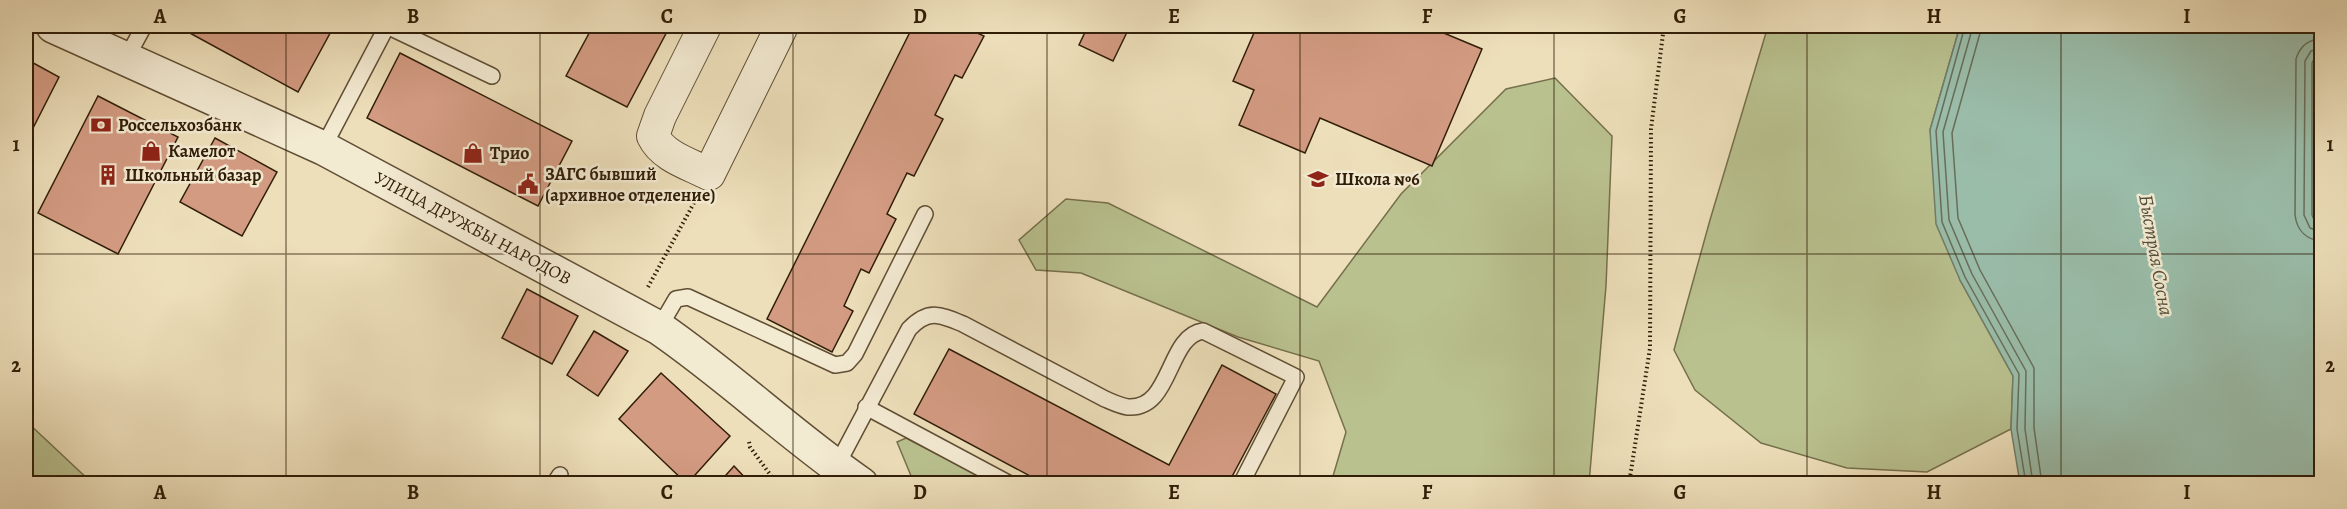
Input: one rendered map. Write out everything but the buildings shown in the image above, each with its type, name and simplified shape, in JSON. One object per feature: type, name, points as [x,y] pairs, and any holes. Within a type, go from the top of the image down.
[{"type":"street","name":"УЛИЦА ДРУЖБЫ НАРОДОВ","points":[[52,26],[323,148],[646,321],[693,351],[758,406],[849,475]]},
{"type":"street","points":[[705,26],[660,116],[653,136],[657,145],[665,152],[709,174],[782,26]]},
{"type":"lane","points":[[126,58],[144,26]]},
{"type":"lane","points":[[323,148],[387,26],[492,76]]},
{"type":"lane","points":[[646,321],[676,299],[688,297],[835,365],[847,363],[852,359],[925,214]]},
{"type":"lane","points":[[849,475],[866,407],[909,329],[916,321],[929,315],[941,315],[963,324],[1105,399],[1128,406],[1141,404],[1153,397],[1186,340],[1197,332],[1203,331],[1296,377],[1241,483]]},
{"type":"lane","points":[[866,407],[1010,483]]},
{"type":"path","points":[[1629,483],[1650,348],[1651,129],[1664,26]]},
{"type":"path","points":[[646,321],[709,174]]},
{"type":"shaded area","points":[[1768,26],[1960,26],[1930,130],[1960,280],[2013,376],[2011,429],[1927,472],[1847,468],[1761,443],[1695,390],[1674,350]]},
{"type":"shaded area","points":[[1555,78],[1612,136],[1606,286],[1589,483],[1331,483],[1346,432],[1319,361],[1238,337],[1081,273],[1036,270],[1019,240],[1066,199],[1108,203],[1317,307],[1401,194],[1506,89]]},
{"type":"shaded area","points":[[26,421],[92,483],[26,483]]},
{"type":"shaded area","points":[[906,438],[993,483],[914,483],[897,442]]},
{"type":"water","name":"Быстрая Сосна","points":[[1960,26],[2321,26],[2321,58],[2318,63],[2318,215],[2322,225],[2321,483],[2020,483],[2011,429],[2013,376],[1960,280],[1936,224],[1930,130]]},
{"type":"place","name":"Россельхозбанк","points":[[101,125]]},
{"type":"place","name":"Камелот","points":[[151,151]]},
{"type":"place","name":"Трио","points":[[473,153]]},
{"type":"place","name":"Школьный базар","points":[[108,175]]},
{"type":"place","name":"Школа №6","points":[[1318,179]]},
{"type":"place","name":"ЗАГС бывший (архивное отделение)","points":[[528,184]]}]
